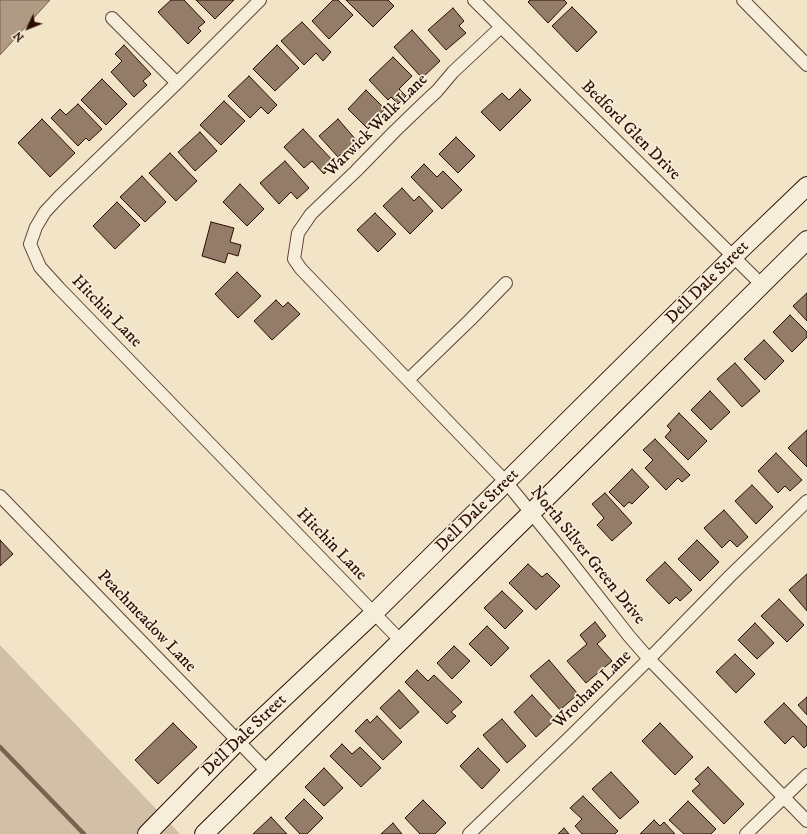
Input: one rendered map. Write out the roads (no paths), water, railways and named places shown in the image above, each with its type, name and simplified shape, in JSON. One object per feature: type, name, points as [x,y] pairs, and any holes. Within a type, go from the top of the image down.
[{"type":"main road","name":"Dell Dale Street","points":[[146,834],[238,741],[374,613],[733,257],[807,186]]},
{"type":"main road","points":[[204,834],[807,240]]},
{"type":"street","name":"Hitchin Lane","points":[[260,0],[60,196],[45,212],[36,227],[30,244],[40,267],[59,288],[401,641]]},
{"type":"street","name":"Bedford Glen Drive","points":[[474,0],[762,285]]},
{"type":"street","points":[[743,0],[807,65]]},
{"type":"street","points":[[112,18],[177,82]]},
{"type":"street","name":"Warwick Walk Lane","points":[[294,259],[298,233],[311,214],[437,91],[453,72],[501,27]]},
{"type":"street","name":"North Silver Green Drive","points":[[294,259],[301,269],[506,482],[649,659],[807,821]]},
{"type":"street","points":[[408,380],[506,283]]},
{"type":"street","name":"Peachmeadow Lane","points":[[0,496],[268,772]]},
{"type":"street","name":"Wrotham Lane","points":[[469,834],[570,737],[807,501]]},
{"type":"street","points":[[746,834],[807,775]]},
{"type":"waterway","points":[[0,747],[84,834]]}]
